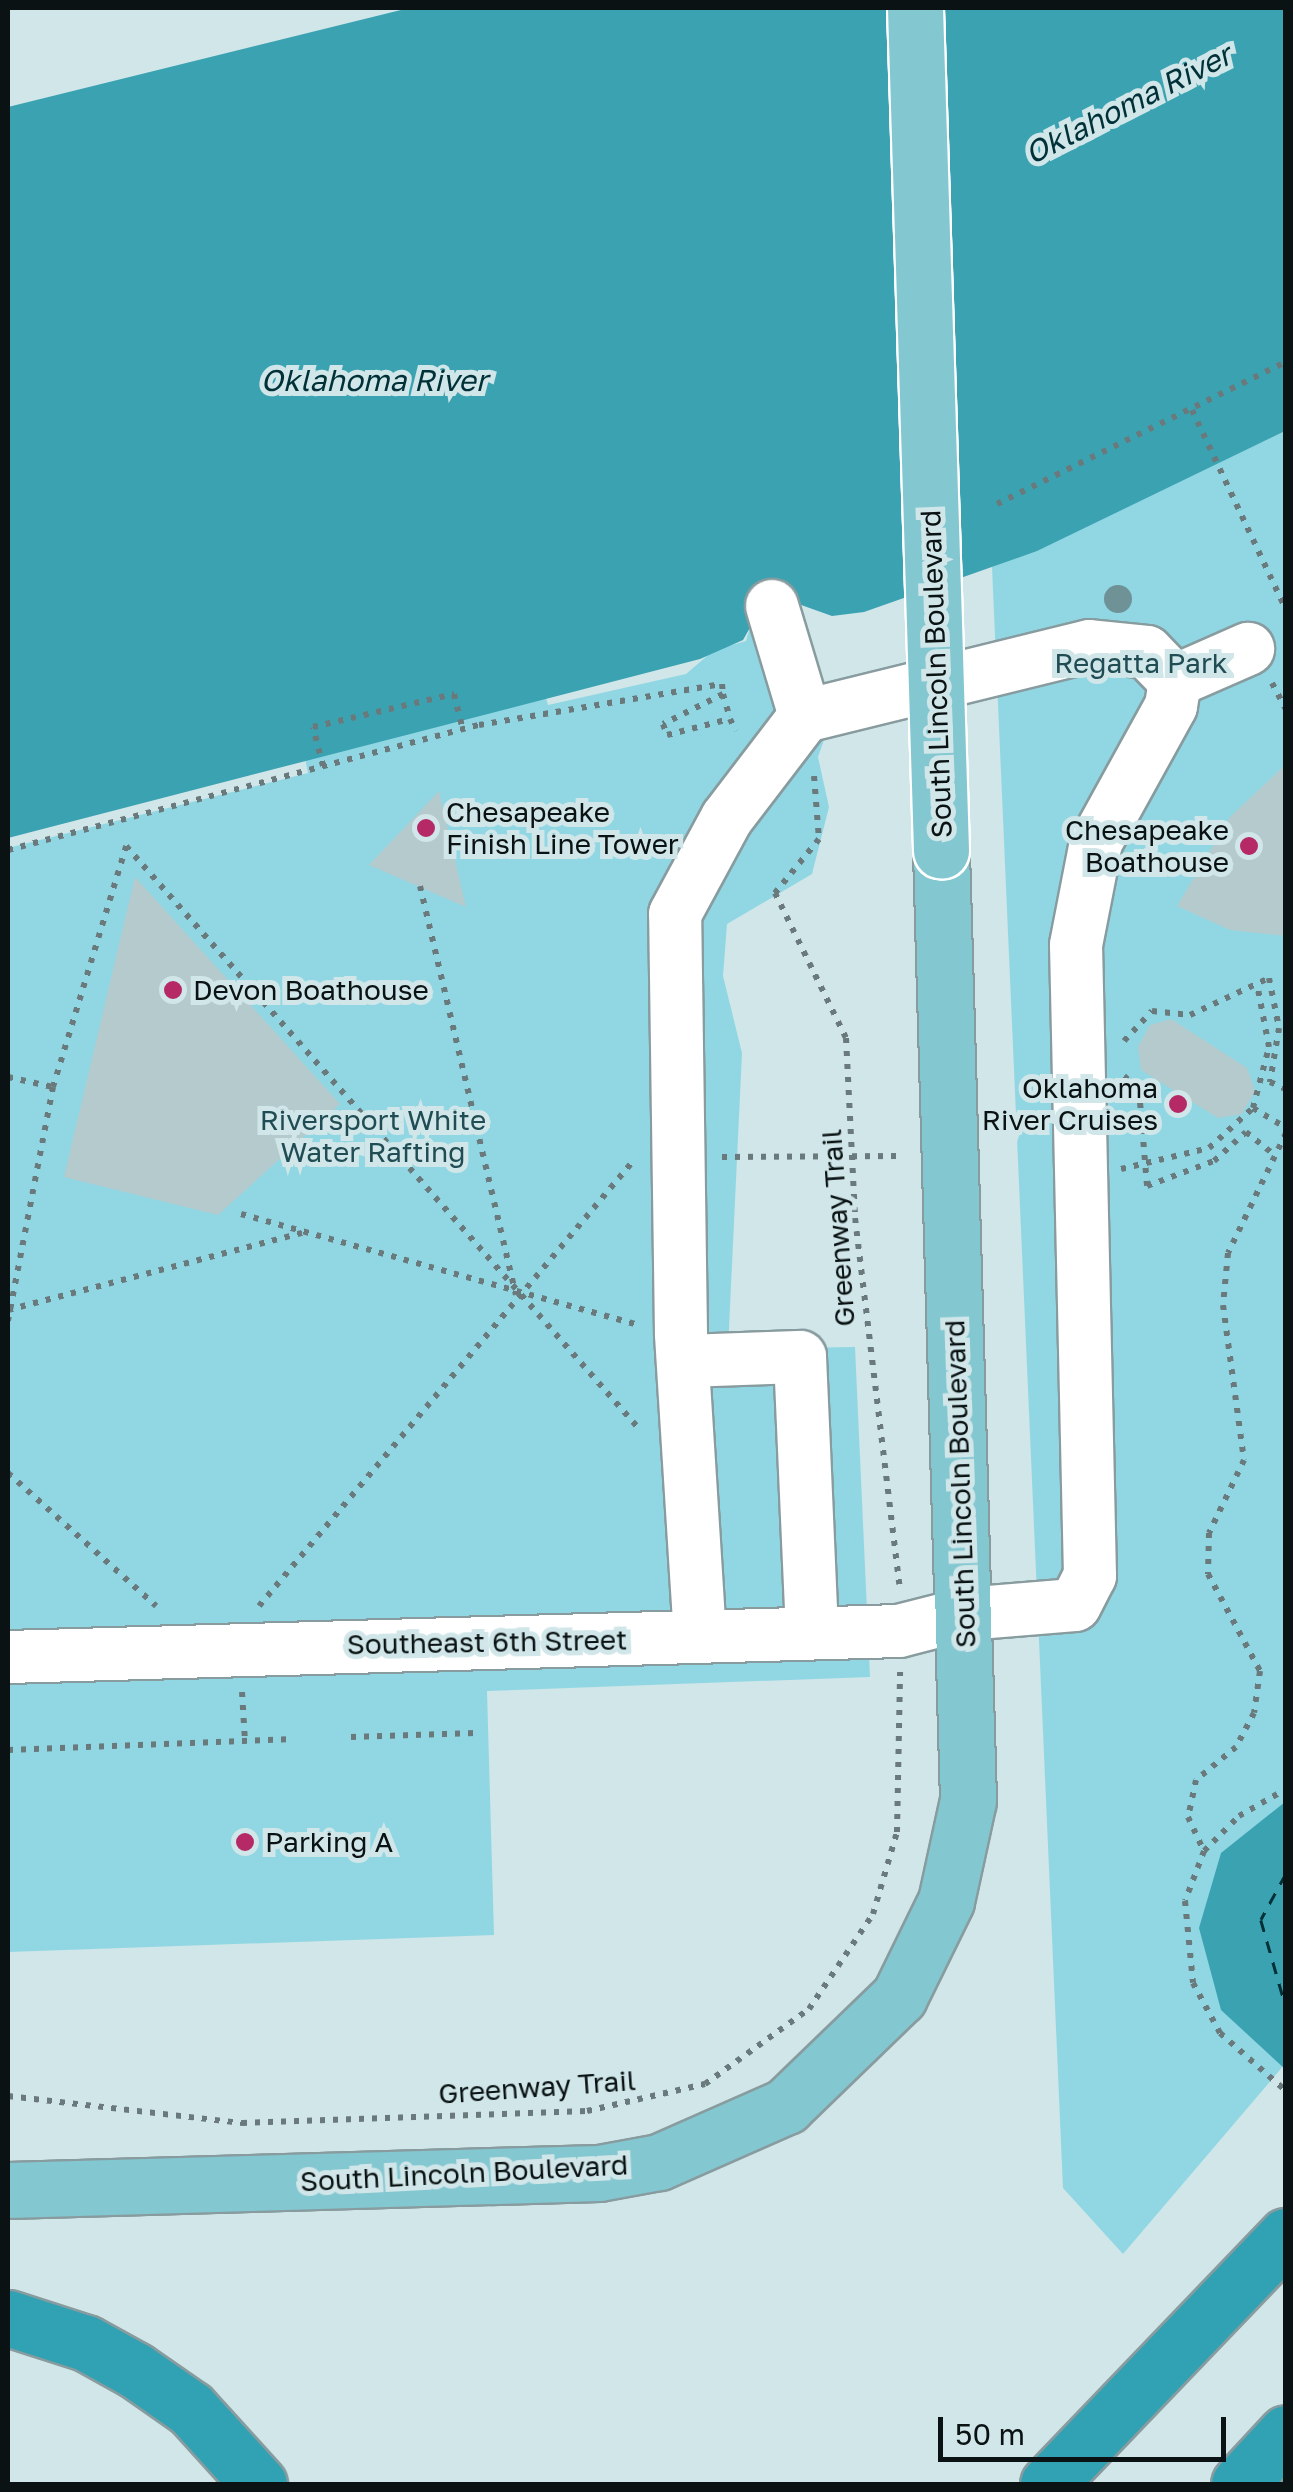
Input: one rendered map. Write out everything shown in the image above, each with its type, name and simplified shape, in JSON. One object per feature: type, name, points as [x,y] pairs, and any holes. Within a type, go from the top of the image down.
[{"type":"highway","points":[[1048,2484],[1286,2236]]},
{"type":"highway","points":[[8,2318],[86,2342],[135,2370],[191,2410],[259,2484]]},
{"type":"highway","points":[[1239,2484],[1286,2433]]},
{"type":"main road","name":"South Lincoln Boulevard","points":[[8,2190],[599,2172],[709,2147],[786,2106],[898,1998],[946,1901],[968,1800],[965,1614],[915,8]]},
{"type":"street","points":[[772,606],[797,744]]},
{"type":"street","points":[[700,1637],[682,1347],[675,914],[797,744],[1090,646],[1147,652],[1175,680],[1257,660]]},
{"type":"street","name":"Southeast 6th Street","points":[[8,1657],[899,1631],[965,1614],[1064,1611],[1089,1587],[1076,946],[1087,878],[1175,680]]},
{"type":"street","points":[[682,1347],[800,1356],[812,1634]]},
{"type":"path","points":[[997,504],[1286,362]]},
{"type":"path","points":[[1192,410],[1286,610]]},
{"type":"path","points":[[1257,660],[1286,708]]},
{"type":"path","points":[[8,850],[463,730],[722,684],[730,719]]},
{"type":"path","points":[[323,766],[314,726],[454,694],[463,730]]},
{"type":"path","points":[[724,694],[662,724],[666,734],[730,719],[797,744]]},
{"type":"path","name":"Greenway Trail","points":[[797,744],[818,839],[775,893],[846,1038],[852,1155],[898,1574]]},
{"type":"path","points":[[8,1321],[53,1088],[126,846],[516,1296],[692,1487]]},
{"type":"path","points":[[420,886],[516,1296]]},
{"type":"path","points":[[1120,1049],[1152,1011],[1190,1015],[1269,978],[1276,1002],[1270,1082],[1286,1090]]},
{"type":"path","points":[[1080,1170],[1142,1168],[1209,1148],[1252,1108],[1269,1047],[1257,984]]},
{"type":"path","points":[[1111,1064],[1138,1090],[1142,1168],[1147,1186],[1178,1176],[1246,1132],[1272,1153]]},
{"type":"path","points":[[8,1077],[53,1088]]},
{"type":"path","points":[[1204,1851],[1188,1818],[1196,1780],[1236,1747],[1254,1713],[1260,1670],[1208,1574],[1209,1533],[1244,1460],[1223,1281],[1272,1153],[1286,1131],[1252,1108]]},
{"type":"path","points":[[248,1618],[516,1296],[678,1133],[852,1155],[901,1156]]},
{"type":"path","points":[[241,1214],[682,1347]]},
{"type":"path","points":[[8,1310],[308,1232]]},
{"type":"path","points":[[8,1473],[242,1690],[245,1741]]},
{"type":"path","name":"Greenway Trail","points":[[8,2096],[242,2123],[587,2111],[706,2084],[810,2009],[873,1914],[898,1832],[900,1678]]},
{"type":"path","points":[[351,1737],[476,1733]]},
{"type":"path","points":[[8,1750],[294,1739]]},
{"type":"path","points":[[1286,1790],[1239,1816],[1204,1851],[1184,1901],[1193,1983],[1220,2033],[1286,2091]]},
{"type":"green space","name":"Regatta Park","points":[[1285,431],[1285,2064],[1123,2254],[1063,2188],[992,567]]},
{"type":"green space","name":"Riversport White Water Rafting","points":[[755,611],[825,737],[818,757],[829,807],[812,874],[727,924],[723,976],[742,1053],[728,1349],[855,1347],[870,1677],[487,1691],[494,1935],[8,1952],[8,848],[308,773],[297,719],[531,643],[548,705],[686,674],[714,650],[746,641]]},
{"type":"water","name":"Oklahoma River","points":[[409,8],[1285,8],[1285,431],[1037,551],[864,612],[832,616],[790,601],[760,610],[743,640],[700,659],[8,838],[8,107]]},
{"type":"water","points":[[1285,1802],[1285,2069],[1221,2010],[1199,1928],[1221,1853]]},
{"type":"building","name":"Chesapeake Boathouse","points":[[1286,764],[1286,936],[1230,930],[1177,906],[1230,817]]},
{"type":"building","name":"Chesapeake Finish Line Tower","points":[[439,791],[466,907],[369,865]]},
{"type":"building","name":"Devon Boathouse","points":[[135,877],[340,1104],[218,1215],[64,1177]]},
{"type":"building","points":[[1171,1019],[1247,1068],[1255,1091],[1242,1114],[1218,1118],[1141,1070],[1138,1047],[1150,1025]]},
{"type":"ferry route","points":[[1286,1874],[1261,1920],[1286,2007]]},
{"type":"place","name":"Chesapeake Finish Line Tower","points":[[426,828]]},
{"type":"place","name":"Chesapeake Boathouse","points":[[1249,846]]},
{"type":"place","name":"Devon Boathouse","points":[[173,990]]},
{"type":"place","name":"Oklahoma River Cruises","points":[[1178,1104]]},
{"type":"place","name":"Parking A","points":[[245,1842]]}]
